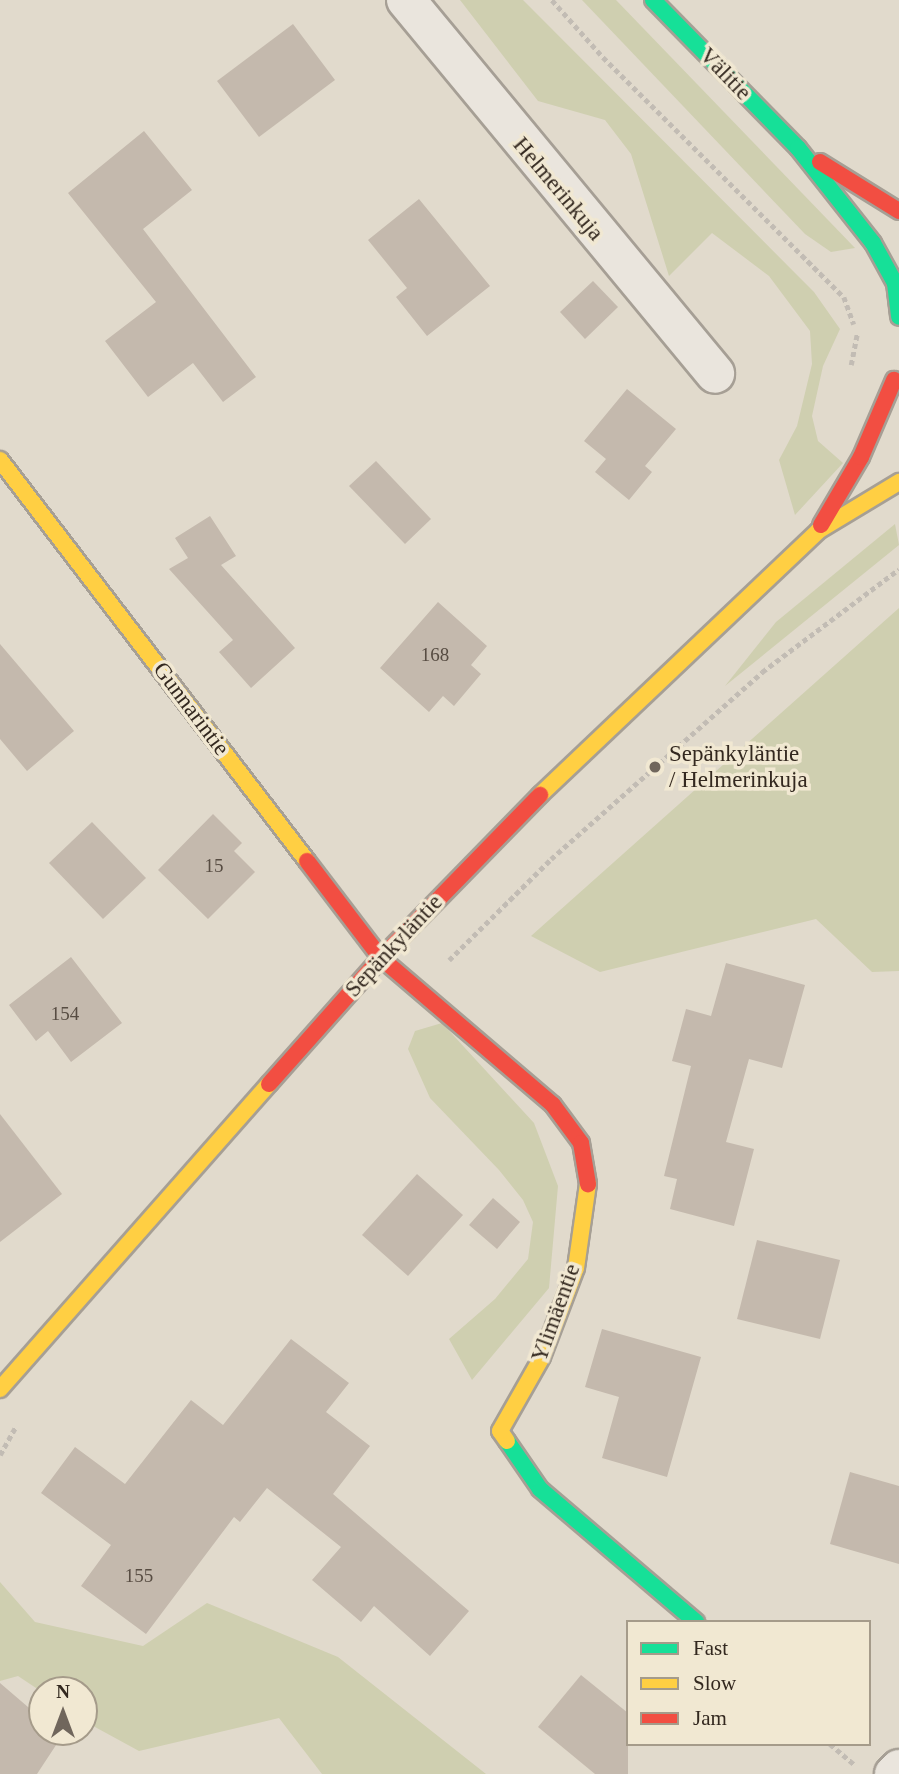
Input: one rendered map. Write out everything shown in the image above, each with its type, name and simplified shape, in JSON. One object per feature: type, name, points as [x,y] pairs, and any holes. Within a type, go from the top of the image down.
[{"type":"main road","name":"Välitie","points":[[653,0],[797,148],[883,256],[895,283],[899,317]]},
{"type":"main road","name":"Välitie","points":[[797,148],[899,211]]},
{"type":"main road","name":"Sepänkyläntie","points":[[818,531],[861,457],[895,373],[899,400]]},
{"type":"main road","name":"Gunnarintie","points":[[0,460],[381,958]]},
{"type":"main road","name":"Sepänkyläntie","points":[[0,1389],[381,958],[591,742],[818,531],[899,482]]},
{"type":"main road","name":"Ylimäentie","points":[[381,958],[552,1105],[581,1143],[588,1186],[576,1268],[542,1357],[500,1431],[540,1489],[694,1620]]},
{"type":"street","name":"Helmerinkuja","points":[[406,0],[715,374]]},
{"type":"street","points":[[894,1774],[899,1769]]},
{"type":"path","points":[[552,0],[603,57],[844,297],[858,336],[850,369]]},
{"type":"path","points":[[832,1746],[856,1767]]},
{"type":"green space","points":[[460,0],[523,0],[814,292],[840,329],[823,366],[812,416],[818,441],[843,463],[795,515],[779,460],[797,426],[812,364],[810,331],[769,276],[712,233],[669,276],[631,154],[605,120],[538,101]]},
{"type":"green space","points":[[582,0],[616,0],[855,248],[831,252],[805,234]]},
{"type":"green space","points":[[895,524],[899,545],[725,686],[776,622]]},
{"type":"green space","points":[[899,608],[899,971],[872,972],[816,919],[600,972],[531,936]]},
{"type":"green space","points":[[442,1023],[534,1123],[558,1186],[549,1288],[472,1380],[449,1339],[495,1299],[528,1259],[533,1222],[523,1200],[499,1170],[430,1098],[408,1049],[415,1031]]},
{"type":"green space","points":[[0,1582],[35,1622],[143,1646],[207,1603],[338,1657],[486,1774],[322,1774],[279,1718],[139,1751],[98,1729],[98,1676],[28,1676],[28,1683],[18,1676],[0,1681]]},
{"type":"building","points":[[293,24],[335,80],[259,137],[217,81]]},
{"type":"building","points":[[144,131],[192,190],[143,229],[256,377],[223,402],[193,363],[148,397],[105,341],[156,302],[68,193]]},
{"type":"building","points":[[419,199],[490,286],[427,336],[396,297],[407,288],[368,240]]},
{"type":"building","points":[[593,281],[618,307],[585,339],[560,312]]},
{"type":"building","points":[[627,389],[676,429],[645,466],[652,472],[629,500],[595,472],[606,459],[584,441]]},
{"type":"building","points":[[376,461],[431,519],[405,544],[349,486]]},
{"type":"building","points":[[210,516],[236,556],[221,565],[295,648],[251,688],[219,652],[233,640],[169,569],[188,558],[175,538]]},
{"type":"building","points":[[438,602],[487,646],[471,665],[481,674],[454,706],[443,696],[429,712],[380,668]]},
{"type":"building","points":[[0,644],[74,731],[27,771],[0,739]]},
{"type":"building","points":[[213,814],[242,843],[234,851],[255,872],[208,919],[158,870]]},
{"type":"building","points":[[92,822],[146,878],[103,919],[49,863]]},
{"type":"building","points":[[71,957],[122,1023],[71,1062],[48,1031],[36,1041],[9,1005]]},
{"type":"building","points":[[726,963],[805,985],[782,1068],[749,1059],[726,1142],[754,1149],[734,1226],[670,1209],[677,1179],[664,1176],[691,1066],[672,1061],[686,1009],[711,1016]]},
{"type":"building","points":[[0,1114],[62,1194],[0,1242]]},
{"type":"building","points":[[417,1174],[463,1215],[408,1276],[362,1235]]},
{"type":"building","points":[[493,1198],[520,1222],[497,1249],[469,1225]]},
{"type":"building","points":[[757,1240],[840,1260],[820,1339],[737,1319]]},
{"type":"building","points":[[602,1329],[701,1357],[667,1477],[602,1458],[619,1397],[585,1387]]},
{"type":"building","points":[[291,1339],[349,1383],[326,1412],[370,1446],[333,1494],[469,1611],[430,1656],[374,1606],[361,1622],[312,1580],[341,1547],[267,1488],[240,1522],[234,1517],[146,1634],[81,1586],[111,1545],[41,1493],[75,1447],[125,1484],[191,1400],[223,1425]]},
{"type":"building","points":[[850,1472],[899,1486],[899,1564],[830,1544]]},
{"type":"building","points":[[581,1675],[626,1711],[628,1774],[595,1774],[538,1727]]},
{"type":"building","points":[[0,1683],[28,1707],[28,1746],[55,1746],[37,1774],[0,1774]]},
{"type":"traffic: fast","points":[[653,0],[798,148],[873,243],[895,283],[899,317]]},
{"type":"traffic: fast","points":[[507,1441],[540,1489],[694,1620]]},
{"type":"traffic: slow","points":[[0,460],[307,861]]},
{"type":"traffic: slow","points":[[540,795],[818,531],[899,482]]},
{"type":"traffic: slow","points":[[0,1389],[269,1084]]},
{"type":"traffic: slow","points":[[507,1441],[500,1431],[542,1357],[576,1268],[588,1184]]},
{"type":"traffic: jam","points":[[820,162],[899,211]]},
{"type":"traffic: jam","points":[[821,525],[861,457],[894,380]]},
{"type":"traffic: jam","points":[[269,1084],[381,958],[540,795]]},
{"type":"traffic: jam","points":[[307,861],[381,958],[553,1105],[581,1143],[588,1184]]},
{"type":"place","name":"Sepänkyläntie / Helmerinkuja","points":[[655,767]]}]
